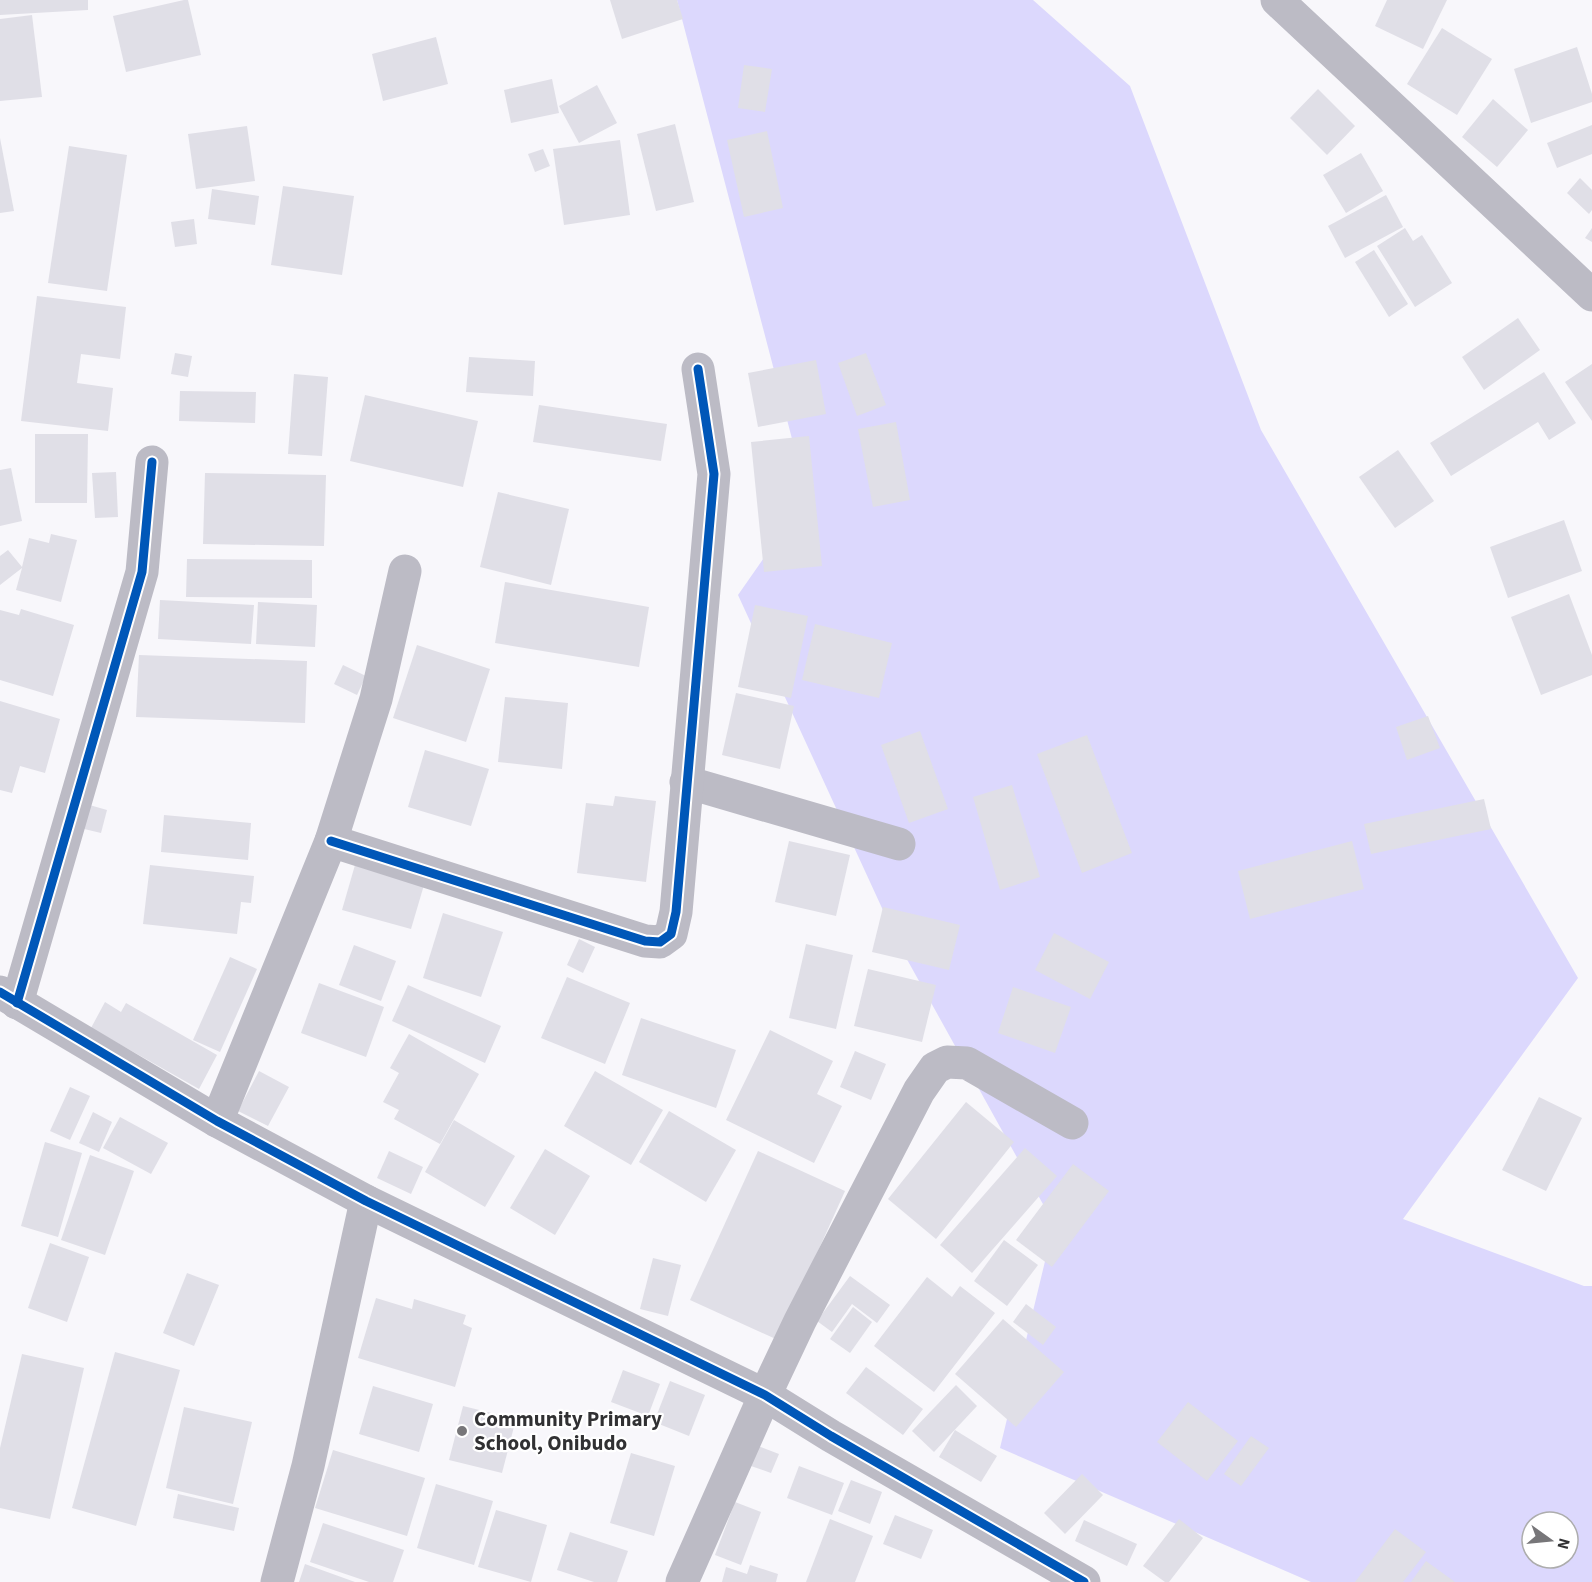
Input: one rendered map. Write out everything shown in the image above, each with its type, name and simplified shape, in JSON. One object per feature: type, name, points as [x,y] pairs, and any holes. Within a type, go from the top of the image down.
[{"type":"street","points":[[1277,0],[1592,295]]},
{"type":"street","points":[[331,841],[645,941],[660,942],[671,934],[676,912],[714,474],[698,369]]},
{"type":"street","points":[[152,462],[142,572],[9,997],[217,1121],[366,1201],[765,1395],[831,1436],[1084,1582]]},
{"type":"street","points":[[217,1121],[331,841],[376,699],[405,571]]},
{"type":"street","points":[[686,782],[899,844]]},
{"type":"street","points":[[682,1582],[765,1395],[801,1321],[919,1091],[934,1068],[946,1062],[967,1063],[1071,1123]]},
{"type":"street","points":[[277,1582],[308,1466],[366,1201]]},
{"type":"shaded area","points":[[677,0],[1033,0],[1130,86],[1261,430],[1578,978],[1403,1219],[1584,1286],[1592,1286],[1592,1582],[1311,1582],[1000,1448],[1054,1224],[899,945],[738,595],[807,496]]},
{"type":"building","points":[[0,0],[88,0],[88,10],[0,15]]},
{"type":"building","points":[[188,0],[201,55],[126,72],[113,16]]},
{"type":"building","points":[[610,0],[677,0],[683,19],[622,39]]},
{"type":"building","points":[[1387,0],[1447,0],[1423,49],[1375,26]]},
{"type":"building","points":[[32,15],[42,97],[0,101],[0,19]]},
{"type":"building","points":[[1442,28],[1492,59],[1457,115],[1407,84]]},
{"type":"building","points":[[436,37],[448,84],[383,101],[372,54]]},
{"type":"building","points":[[1577,47],[1592,94],[1592,102],[1531,123],[1514,69]]},
{"type":"building","points":[[744,65],[772,69],[765,112],[738,108]]},
{"type":"building","points":[[552,79],[559,113],[511,123],[504,90]]},
{"type":"building","points":[[597,85],[617,123],[579,143],[559,106]]},
{"type":"building","points":[[1318,89],[1355,126],[1327,155],[1290,118]]},
{"type":"building","points":[[1493,99],[1528,130],[1497,167],[1462,137]]},
{"type":"building","points":[[675,124],[694,202],[656,211],[637,134]]},
{"type":"building","points":[[1592,125],[1592,154],[1557,168],[1547,143]]},
{"type":"building","points":[[247,126],[255,181],[196,189],[188,134]]},
{"type":"building","points":[[767,131],[783,208],[744,217],[727,140]]},
{"type":"building","points":[[0,138],[14,211],[0,213]]},
{"type":"building","points":[[620,140],[630,215],[564,225],[553,149]]},
{"type":"building","points":[[69,146],[127,155],[107,291],[48,283]]},
{"type":"building","points":[[543,149],[550,166],[535,172],[528,154]]},
{"type":"building","points":[[1361,153],[1383,191],[1346,213],[1323,175]]},
{"type":"building","points":[[1580,178],[1592,190],[1592,210],[1589,214],[1567,193]]},
{"type":"building","points":[[283,186],[354,196],[342,275],[271,265]]},
{"type":"building","points":[[212,189],[259,196],[255,225],[208,219]]},
{"type":"building","points":[[1386,195],[1403,227],[1345,258],[1328,226]]},
{"type":"building","points":[[194,219],[197,244],[175,247],[171,222]]},
{"type":"building","points":[[1405,228],[1413,241],[1422,235],[1452,283],[1415,307],[1377,246]]},
{"type":"building","points":[[1592,228],[1592,242],[1585,238]]},
{"type":"building","points":[[1374,250],[1408,304],[1389,317],[1355,262]]},
{"type":"building","points":[[37,296],[126,307],[120,359],[81,354],[77,383],[113,388],[108,431],[21,421]]},
{"type":"building","points":[[1518,318],[1540,350],[1484,390],[1462,357]]},
{"type":"building","points":[[175,353],[192,356],[188,377],[171,374]]},
{"type":"building","points":[[866,353],[886,405],[857,416],[838,363]]},
{"type":"building","points":[[469,357],[535,361],[533,396],[466,392]]},
{"type":"building","points":[[816,360],[826,414],[758,427],[748,373]]},
{"type":"building","points":[[1592,364],[1592,421],[1565,382]]},
{"type":"building","points":[[1544,372],[1576,423],[1549,440],[1538,422],[1451,476],[1430,443]]},
{"type":"building","points":[[294,374],[328,377],[322,456],[288,454]]},
{"type":"building","points":[[180,391],[256,392],[255,423],[179,421]]},
{"type":"building","points":[[365,395],[478,421],[463,487],[350,461]]},
{"type":"building","points":[[539,405],[667,424],[661,461],[533,442]]},
{"type":"building","points":[[896,422],[910,500],[873,507],[858,429]]},
{"type":"building","points":[[35,434],[88,434],[87,503],[35,503]]},
{"type":"building","points":[[809,436],[822,566],[764,572],[751,442]]},
{"type":"building","points":[[1398,450],[1434,501],[1395,528],[1359,477]]},
{"type":"building","points":[[11,468],[22,521],[0,526],[0,470]]},
{"type":"building","points":[[116,472],[118,517],[95,518],[92,473]]},
{"type":"building","points":[[205,473],[326,475],[324,546],[203,544]]},
{"type":"building","points":[[498,492],[569,509],[551,585],[480,567]]},
{"type":"building","points":[[1564,520],[1582,571],[1508,598],[1490,547]]},
{"type":"building","points":[[51,534],[77,540],[61,602],[16,590],[22,568],[0,585],[0,556],[8,550],[22,567],[29,538],[49,543]]},
{"type":"building","points":[[187,559],[312,560],[312,598],[186,597]]},
{"type":"building","points":[[505,582],[649,607],[639,667],[495,643]]},
{"type":"building","points":[[1569,594],[1592,655],[1592,675],[1541,695],[1511,617]]},
{"type":"building","points":[[160,600],[254,605],[251,644],[158,639]]},
{"type":"building","points":[[258,602],[317,605],[315,647],[256,644]]},
{"type":"building","points":[[755,605],[808,616],[791,698],[738,687]]},
{"type":"building","points":[[21,609],[74,625],[53,696],[0,680],[0,610],[19,615]]},
{"type":"building","points":[[815,624],[892,643],[879,698],[802,680]]},
{"type":"building","points":[[417,645],[490,669],[466,742],[393,718]]},
{"type":"building","points":[[139,655],[307,661],[305,723],[136,717]]},
{"type":"building","points":[[343,665],[366,676],[357,695],[334,684]]},
{"type":"building","points":[[736,693],[794,706],[780,769],[722,755]]},
{"type":"building","points":[[505,697],[568,703],[562,769],[498,762]]},
{"type":"building","points":[[0,701],[60,719],[45,773],[20,766],[12,793],[0,790]]},
{"type":"building","points":[[1428,716],[1440,748],[1407,760],[1396,727]]},
{"type":"building","points":[[920,731],[948,809],[909,823],[881,745]]},
{"type":"building","points":[[1087,735],[1132,853],[1082,873],[1037,754]]},
{"type":"building","points":[[425,750],[489,769],[471,826],[408,807]]},
{"type":"building","points":[[1012,785],[1040,877],[1000,890],[973,797]]},
{"type":"building","points":[[615,796],[656,801],[646,882],[577,873],[586,803],[613,806]]},
{"type":"building","points":[[1484,799],[1491,829],[1371,854],[1364,824]]},
{"type":"building","points":[[86,804],[107,810],[101,833],[80,828]]},
{"type":"building","points":[[164,815],[251,823],[248,860],[161,852]]},
{"type":"building","points":[[789,841],[850,855],[836,916],[775,902]]},
{"type":"building","points":[[1352,841],[1364,889],[1250,919],[1238,871]]},
{"type":"building","points":[[150,865],[254,876],[251,903],[241,902],[237,934],[143,924]]},
{"type":"building","points":[[355,865],[424,885],[411,929],[342,910]]},
{"type":"building","points":[[883,907],[960,925],[949,970],[872,952]]},
{"type":"building","points":[[443,913],[503,932],[481,997],[423,978]]},
{"type":"building","points":[[1054,933],[1109,962],[1090,999],[1035,970]]},
{"type":"building","points":[[579,939],[595,947],[583,973],[567,965]]},
{"type":"building","points":[[806,944],[853,955],[836,1029],[789,1018]]},
{"type":"building","points":[[354,945],[396,961],[381,1001],[339,985]]},
{"type":"building","points":[[230,957],[257,969],[220,1052],[193,1040]]},
{"type":"building","points":[[868,969],[936,985],[922,1042],[854,1026]]},
{"type":"building","points":[[567,977],[630,1003],[605,1064],[541,1038]]},
{"type":"building","points":[[319,983],[384,1007],[366,1057],[301,1033]]},
{"type":"building","points":[[408,985],[501,1026],[485,1063],[392,1021]]},
{"type":"building","points":[[1013,987],[1071,1007],[1055,1053],[998,1033]]},
{"type":"building","points":[[105,1002],[121,1012],[126,1003],[217,1055],[199,1089],[91,1028]]},
{"type":"building","points":[[641,1018],[736,1050],[716,1108],[622,1075]]},
{"type":"building","points":[[770,1030],[833,1061],[817,1094],[842,1106],[814,1163],[726,1120]]},
{"type":"building","points":[[409,1034],[479,1074],[440,1144],[394,1119],[399,1110],[383,1102],[399,1073],[390,1068]]},
{"type":"building","points":[[855,1051],[886,1064],[871,1100],[840,1087]]},
{"type":"building","points":[[259,1071],[289,1087],[268,1126],[238,1111]]},
{"type":"building","points":[[595,1071],[663,1110],[631,1165],[564,1126]]},
{"type":"building","points":[[70,1087],[90,1096],[70,1140],[50,1131]]},
{"type":"building","points":[[1539,1097],[1582,1118],[1546,1191],[1502,1170]]},
{"type":"building","points":[[966,1102],[1014,1142],[936,1239],[888,1199]]},
{"type":"building","points":[[669,1111],[736,1150],[706,1202],[639,1162]]},
{"type":"building","points":[[93,1112],[112,1122],[99,1152],[79,1143]]},
{"type":"building","points":[[120,1117],[168,1143],[151,1174],[103,1148]]},
{"type":"building","points":[[454,1120],[515,1156],[485,1207],[425,1172]]},
{"type":"building","points":[[45,1142],[82,1153],[58,1237],[21,1226]]},
{"type":"building","points":[[1025,1148],[1057,1176],[972,1273],[940,1245]]},
{"type":"building","points":[[545,1149],[590,1176],[555,1235],[510,1208]]},
{"type":"building","points":[[389,1151],[423,1167],[411,1194],[377,1178]]},
{"type":"building","points":[[758,1151],[845,1191],[778,1340],[690,1300]]},
{"type":"building","points":[[90,1155],[134,1171],[105,1255],[61,1240]]},
{"type":"building","points":[[1073,1164],[1109,1191],[1052,1267],[1016,1240]]},
{"type":"building","points":[[1004,1240],[1038,1265],[1007,1306],[974,1281]]},
{"type":"building","points":[[50,1243],[89,1257],[67,1322],[28,1308]]},
{"type":"building","points":[[653,1258],[681,1265],[668,1316],[640,1309]]},
{"type":"building","points":[[187,1273],[219,1285],[194,1346],[163,1333]]},
{"type":"building","points":[[850,1276],[890,1305],[877,1323],[852,1304],[832,1332],[817,1321]]},
{"type":"building","points":[[927,1277],[952,1297],[960,1286],[995,1313],[934,1392],[874,1346]]},
{"type":"building","points":[[376,1298],[412,1309],[414,1299],[466,1315],[463,1324],[472,1328],[455,1387],[358,1358]]},
{"type":"building","points":[[1026,1304],[1056,1327],[1043,1345],[1013,1322]]},
{"type":"building","points":[[853,1307],[872,1322],[850,1353],[830,1339]]},
{"type":"building","points":[[1003,1319],[1064,1372],[1016,1427],[955,1374]]},
{"type":"building","points":[[115,1352],[180,1370],[136,1526],[72,1508]]},
{"type":"building","points":[[22,1354],[84,1368],[50,1519],[0,1508],[0,1448]]},
{"type":"building","points":[[866,1367],[923,1409],[903,1435],[846,1393]]},
{"type":"building","points":[[623,1370],[660,1384],[648,1416],[611,1402]]},
{"type":"building","points":[[670,1381],[705,1395],[689,1436],[654,1422]]},
{"type":"building","points":[[956,1385],[977,1406],[934,1452],[912,1431]]},
{"type":"building","points":[[373,1386],[433,1404],[419,1452],[359,1434]]},
{"type":"building","points":[[1188,1402],[1238,1441],[1207,1481],[1157,1442]]},
{"type":"building","points":[[463,1406],[516,1419],[502,1473],[449,1460]]},
{"type":"building","points":[[184,1407],[252,1422],[233,1504],[166,1488]]},
{"type":"building","points":[[955,1430],[997,1456],[981,1482],[939,1457]]},
{"type":"building","points":[[1251,1436],[1269,1448],[1241,1486],[1224,1474]]},
{"type":"building","points":[[758,1446],[779,1454],[771,1473],[751,1466]]},
{"type":"building","points":[[333,1450],[425,1478],[407,1536],[315,1508]]},
{"type":"building","points":[[631,1453],[675,1466],[654,1536],[610,1523]]},
{"type":"building","points":[[799,1466],[844,1483],[832,1515],[787,1498]]},
{"type":"building","points":[[1082,1474],[1103,1495],[1065,1534],[1044,1513]]},
{"type":"building","points":[[851,1480],[882,1492],[870,1524],[838,1511]]},
{"type":"building","points":[[436,1484],[493,1501],[474,1565],[417,1548]]},
{"type":"building","points":[[178,1494],[239,1508],[234,1531],[173,1518]]},
{"type":"building","points":[[735,1502],[761,1512],[741,1565],[715,1555]]},
{"type":"building","points":[[496,1510],[547,1525],[531,1582],[478,1567]]},
{"type":"building","points":[[895,1515],[933,1530],[921,1559],[883,1544]]},
{"type":"building","points":[[830,1519],[873,1536],[855,1582],[806,1582]]},
{"type":"building","points":[[1179,1519],[1203,1538],[1169,1582],[1165,1582],[1143,1566]]},
{"type":"building","points":[[1084,1520],[1137,1544],[1127,1566],[1075,1541]]},
{"type":"building","points":[[323,1523],[404,1550],[393,1582],[369,1582],[310,1562]]},
{"type":"building","points":[[1395,1529],[1426,1552],[1403,1582],[1355,1582]]},
{"type":"building","points":[[570,1532],[628,1551],[617,1582],[594,1582],[557,1570]]},
{"type":"building","points":[[1426,1561],[1455,1582],[1411,1582]]},
{"type":"building","points":[[305,1564],[355,1582],[299,1582]]},
{"type":"building","points":[[750,1565],[778,1574],[776,1582],[722,1582],[726,1567],[747,1574]]},
{"type":"cycle path","points":[[331,841],[645,941],[660,942],[671,934],[676,912],[714,474],[698,369]]},
{"type":"cycle path","points":[[17,1003],[142,572],[152,462]]},
{"type":"cycle path","points":[[0,992],[217,1121],[366,1201],[765,1395],[831,1436],[1084,1582]]},
{"type":"place","name":"Community Primary School, Onibudo","points":[[462,1431]]}]
